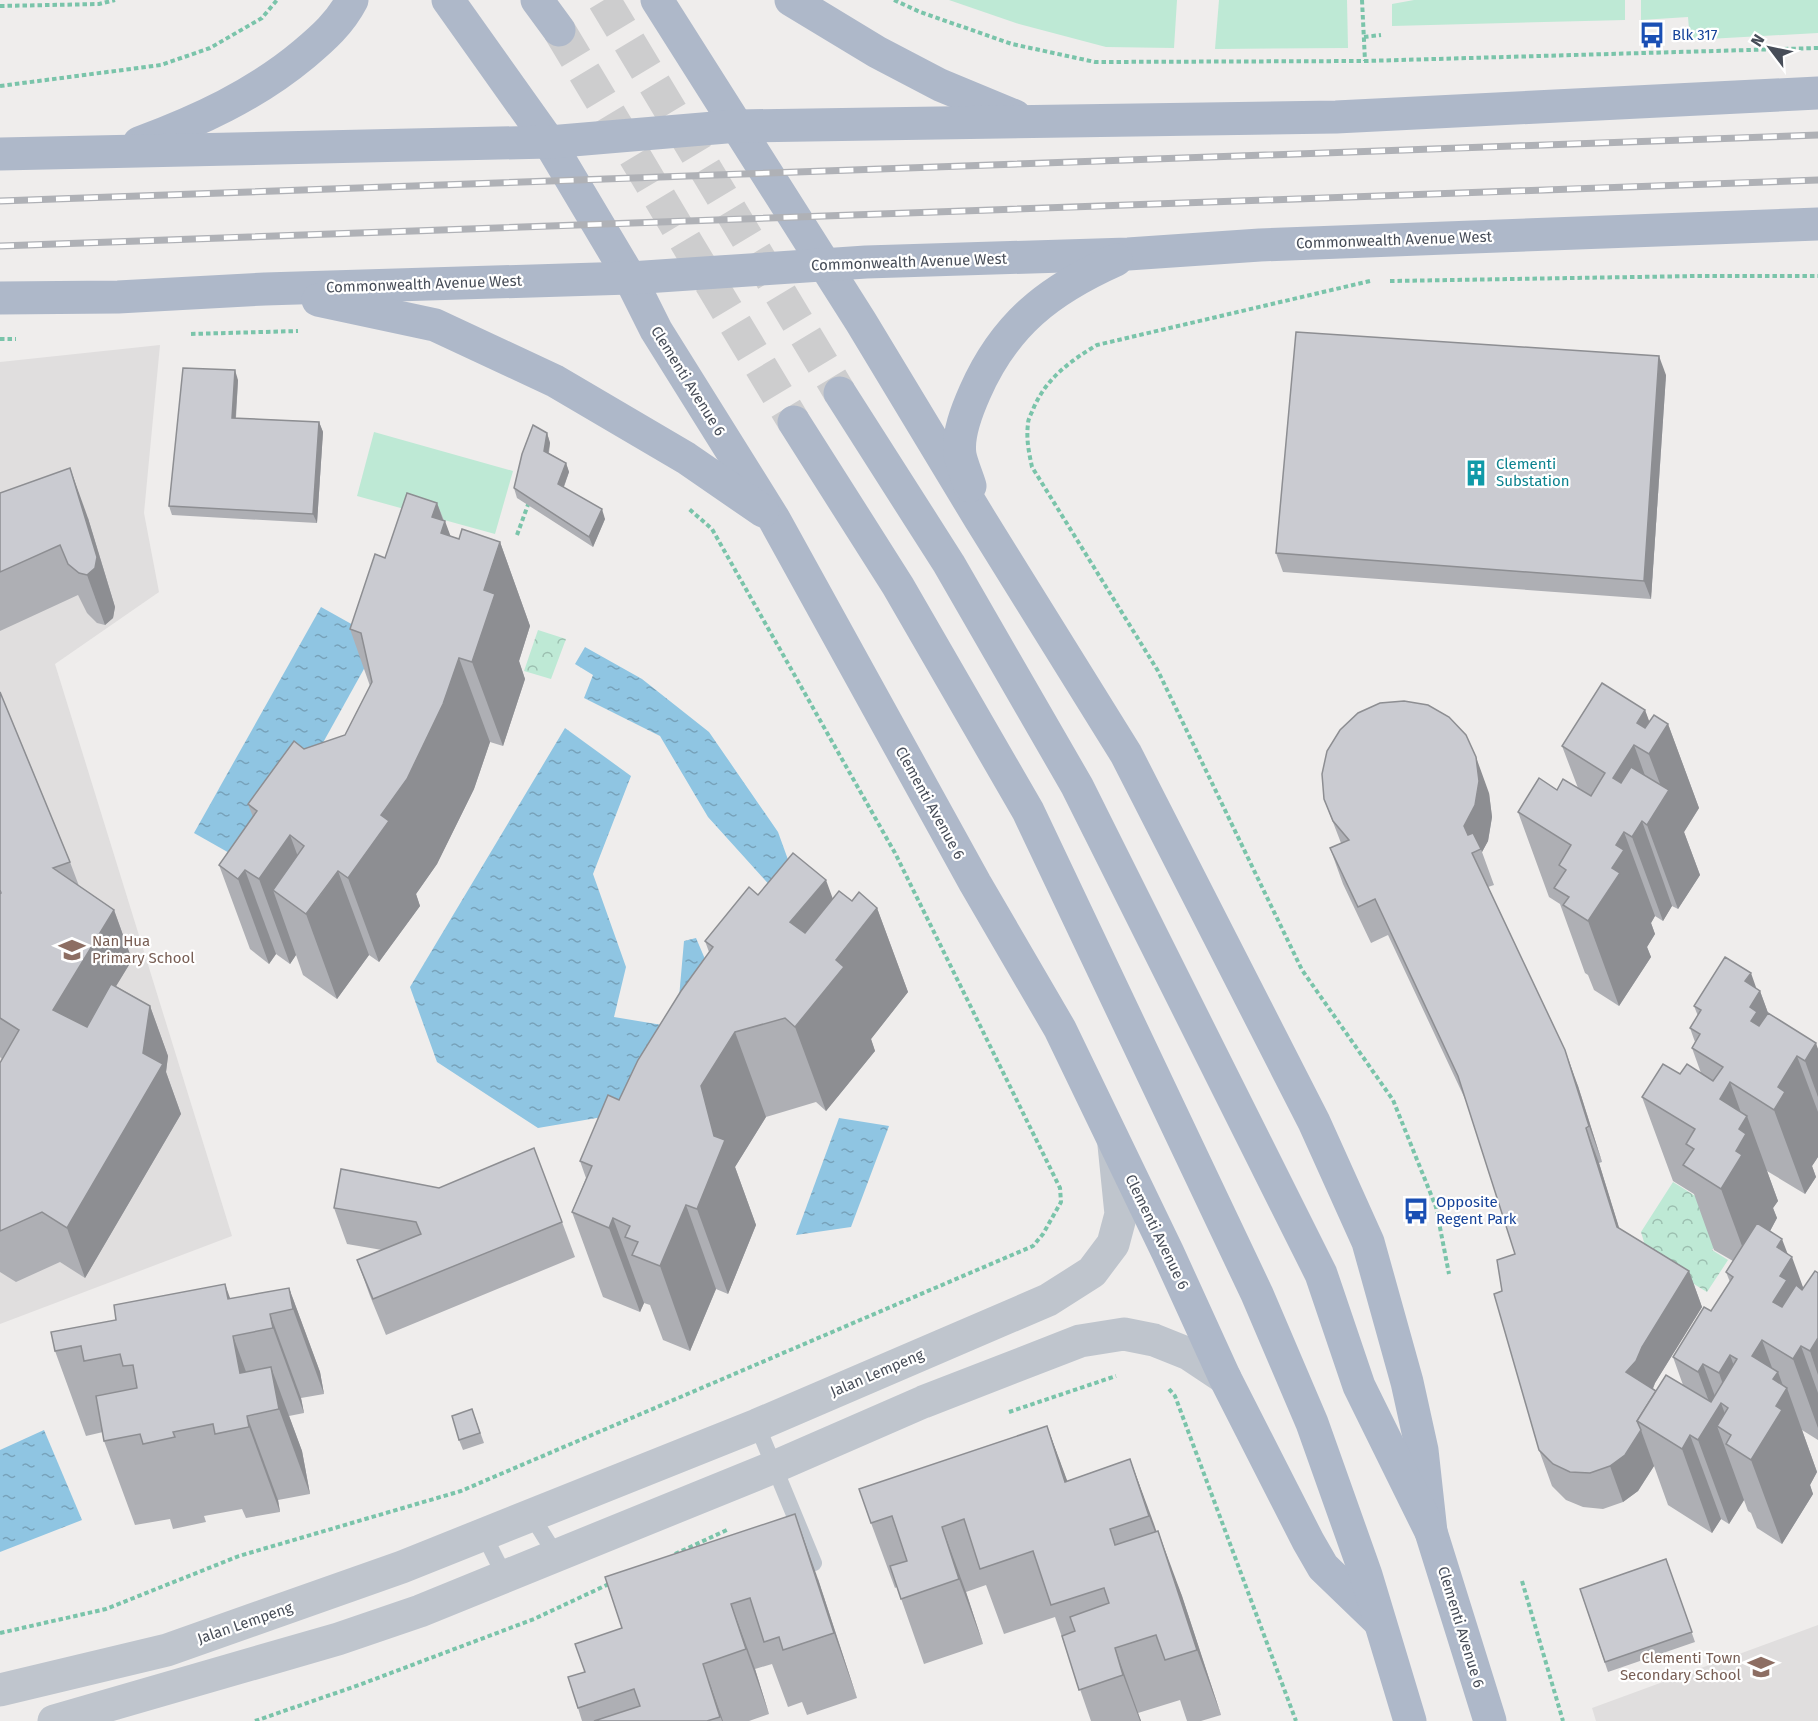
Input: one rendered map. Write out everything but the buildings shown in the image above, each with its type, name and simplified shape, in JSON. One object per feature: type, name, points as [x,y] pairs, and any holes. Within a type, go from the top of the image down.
[{"type":"main road","points":[[115,153],[184,127],[280,74],[324,37],[344,16],[352,0]]},
{"type":"main road","name":"Clementi Avenue 6","points":[[448,0],[549,142],[630,278],[656,330],[774,519],[975,883],[1060,1029],[1226,1378],[1323,1567],[1379,1621]]},
{"type":"main road","points":[[537,0],[559,30]]},
{"type":"main road","name":"Clementi Avenue 6","points":[[657,0],[825,264],[1126,753],[1314,1122],[1368,1242],[1407,1382],[1422,1450],[1431,1532]]},
{"type":"main road","points":[[790,0],[876,52],[940,85],[1027,121]]},
{"type":"main road","points":[[0,154],[549,142],[738,126],[1336,117],[1818,93]]},
{"type":"main road","name":"Commonwealth Avenue West","points":[[0,298],[118,297],[265,289],[630,278],[825,264],[1128,254],[1260,245],[1818,224]]},
{"type":"main road","points":[[980,519],[960,453],[965,414],[986,368],[1011,331],[1042,302],[1081,276],[1128,254]]},
{"type":"main road","points":[[265,289],[435,325],[555,381],[686,458],[774,519]]},
{"type":"main road","name":"Clementi Avenue 6","points":[[840,393],[950,564],[1077,786],[1321,1274],[1359,1386],[1431,1532],[1490,1721]]},
{"type":"main road","name":"Clementi Avenue 6","points":[[794,422],[898,586],[1028,811],[1257,1294],[1312,1423],[1366,1575],[1410,1721]]},
{"type":"street","name":"Jalan Lempeng","points":[[0,1690],[167,1650],[402,1567],[756,1425],[1048,1300],[1092,1272],[1113,1244],[1121,1214],[1114,1145]]},
{"type":"street","points":[[54,1721],[338,1640],[420,1611],[774,1467],[923,1402],[1080,1341],[1124,1334],[1154,1340],[1189,1354],[1226,1378]]},
{"type":"lane","points":[[756,1425],[814,1563]]},
{"type":"lane","points":[[531,1515],[556,1555]]},
{"type":"lane","points":[[483,1533],[504,1575]]},
{"type":"path","points":[[0,6],[99,3],[115,0]]},
{"type":"path","points":[[0,86],[161,65],[210,48],[262,18],[277,0]]},
{"type":"path","points":[[894,0],[920,12],[1012,44],[1095,62],[1365,61],[1818,48]]},
{"type":"path","points":[[1362,0],[1365,61]]},
{"type":"path","points":[[1364,37],[1381,35]]},
{"type":"path","points":[[1449,1274],[1436,1207],[1392,1100],[1302,970],[1158,671],[1032,467],[1028,445],[1028,422],[1038,399],[1051,379],[1073,359],[1097,345],[1370,281],[1818,276]]},
{"type":"path","points":[[188,334],[305,331]]},
{"type":"path","points":[[0,339],[23,338]]},
{"type":"path","points":[[517,535],[531,497]]},
{"type":"path","points":[[0,1632],[106,1609],[239,1556],[461,1491],[1034,1246],[1043,1234],[1061,1202],[1060,1188],[1055,1177],[895,853],[712,529],[685,506]]},
{"type":"path","points":[[1009,1412],[1120,1374]]},
{"type":"path","points":[[1167,1385],[1175,1396],[1296,1721]]},
{"type":"path","points":[[672,1556],[735,1526]]},
{"type":"path","points":[[255,1721],[359,1685],[534,1619],[619,1580]]},
{"type":"path","points":[[1522,1581],[1563,1721]]},
{"type":"shaded area","name":"Nan Hua Primary School","points":[[160,345],[144,513],[159,592],[55,664],[232,1236],[0,1324],[0,362]]},
{"type":"shaded area","name":"Clementi Town Secondary School","points":[[1818,1625],[1818,1721],[1596,1721],[1592,1708]]},
{"type":"green space","points":[[949,0],[1177,0],[1174,48],[1106,47],[1019,24]]},
{"type":"green space","points":[[1219,0],[1347,0],[1348,48],[1215,49]]},
{"type":"green space","points":[[1414,0],[1625,0],[1625,20],[1392,26],[1392,4]]},
{"type":"green space","points":[[1641,0],[1818,0],[1818,33],[1690,40],[1688,17],[1641,20]]},
{"type":"green space","points":[[374,432],[513,471],[495,534],[357,496]]},
{"type":"green space","points":[[538,630],[566,639],[551,679],[524,671]]},
{"type":"green space","points":[[1673,1182],[1724,1214],[1723,1234],[1712,1250],[1728,1260],[1707,1292],[1648,1256],[1641,1232]]},
{"type":"water","points":[[321,607],[380,640],[254,867],[194,833]]},
{"type":"water","points":[[585,647],[642,679],[709,732],[778,832],[803,901],[791,909],[708,817],[660,736],[584,698],[593,675],[575,664]]},
{"type":"water","points":[[565,728],[631,776],[593,874],[626,967],[614,1017],[662,1025],[678,1009],[684,941],[696,938],[726,1008],[661,1107],[538,1128],[437,1062],[410,987]]},
{"type":"water","points":[[839,1118],[889,1126],[851,1227],[796,1235]]},
{"type":"water","points":[[44,1430],[82,1520],[0,1552],[0,1450]]},
{"type":"tunnel","points":[[604,0],[840,393]]},
{"type":"tunnel","points":[[559,30],[794,422]]},
{"type":"railway","points":[[0,201],[1818,135]]},
{"type":"railway","points":[[0,246],[1818,180]]},
{"type":"place","name":"Blk 317","points":[[1652,35]]},
{"type":"place","name":"Clementi Substation","points":[[1476,473]]},
{"type":"place","name":"Nan Hua Primary School","points":[[72,950]]},
{"type":"place","name":"Opposite Regent Park","points":[[1416,1211]]},
{"type":"place","name":"Clementi Town Secondary School","points":[[1761,1667]]}]
